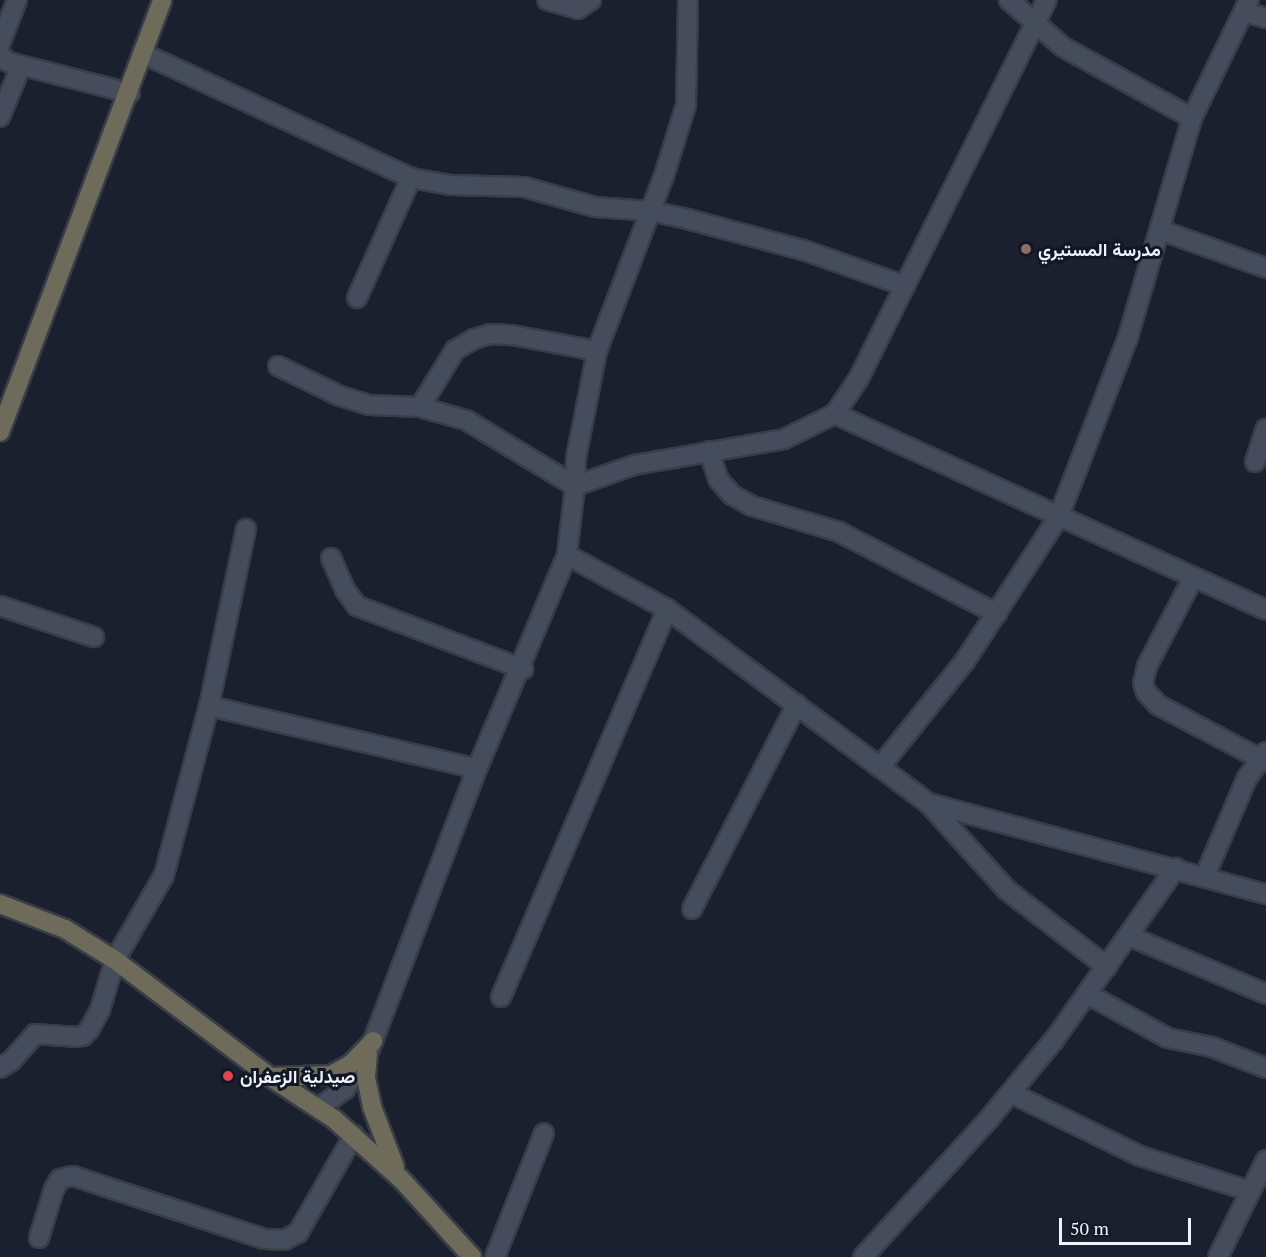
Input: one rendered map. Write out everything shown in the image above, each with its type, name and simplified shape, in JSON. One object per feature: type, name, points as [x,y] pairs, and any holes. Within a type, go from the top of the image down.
[{"type":"street","points":[[0,44],[17,0]]},
{"type":"street","points":[[0,432],[130,93],[162,0]]},
{"type":"street","points":[[547,0],[578,9],[591,0]]},
{"type":"street","points":[[318,1108],[345,1089],[371,1047],[477,769],[523,669],[567,555],[578,448],[597,351],[650,211],[686,105],[688,0]]},
{"type":"street","points":[[1009,0],[1035,25],[1101,71],[1192,118]]},
{"type":"street","points":[[575,486],[633,465],[784,439],[835,414],[859,378],[1047,0]]},
{"type":"street","points":[[880,767],[997,614],[1059,516],[1128,337],[1192,118],[1246,6],[1266,18]]},
{"type":"street","points":[[142,53],[411,178],[451,184],[524,187],[595,207],[650,211],[803,250],[905,286]]},
{"type":"street","points":[[0,54],[8,63],[130,93]]},
{"type":"street","points":[[0,117],[21,66]]},
{"type":"street","points":[[357,298],[411,178]]},
{"type":"street","points":[[1160,230],[1266,268]]},
{"type":"street","points":[[420,407],[455,351],[490,334],[597,351]]},
{"type":"street","points":[[278,366],[340,396],[370,405],[420,407],[466,420],[575,486]]},
{"type":"street","points":[[835,414],[1266,610]]},
{"type":"street","points":[[1255,462],[1266,429]]},
{"type":"street","points":[[709,451],[718,479],[732,495],[752,506],[839,532],[997,614]]},
{"type":"street","points":[[0,1068],[11,1061],[36,1034],[83,1036],[100,1010],[115,960],[164,875],[209,706],[246,529]]},
{"type":"street","points":[[567,555],[667,609],[928,803],[1007,890],[1107,967]]},
{"type":"street","points":[[332,558],[346,591],[357,606],[523,669]]},
{"type":"street","points":[[1193,578],[1147,666],[1143,683],[1146,692],[1158,705],[1264,758],[1247,778],[1205,876]]},
{"type":"street","points":[[0,606],[94,637]]},
{"type":"street","points":[[501,997],[667,609]]},
{"type":"street","points":[[692,909],[797,704]]},
{"type":"street","points":[[209,706],[477,769]]},
{"type":"street","points":[[928,803],[1266,894]]},
{"type":"street","points":[[866,1256],[1011,1093],[1089,994],[1176,868]]},
{"type":"street","points":[[0,904],[65,929],[115,960],[270,1077],[318,1108],[354,1135],[402,1180],[469,1255]]},
{"type":"street","points":[[1129,936],[1266,994]]},
{"type":"street","points":[[1089,994],[1168,1038],[1218,1049],[1266,1068]]},
{"type":"street","points":[[270,1077],[331,1075],[351,1064],[371,1047]]},
{"type":"street","points":[[371,1047],[366,1078],[372,1107],[385,1146],[402,1180]]},
{"type":"street","points":[[1011,1093],[1140,1156],[1250,1191]]},
{"type":"street","points":[[495,1257],[544,1133]]},
{"type":"street","points":[[39,1238],[54,1189],[60,1179],[73,1176],[265,1239],[284,1240],[298,1233],[354,1135]]},
{"type":"street","points":[[1218,1257],[1266,1160]]},
{"type":"place","name":"مدرسة المستيري","points":[[1026,249]]},
{"type":"place","name":"صيدلية الزعفران","points":[[228,1076]]}]
